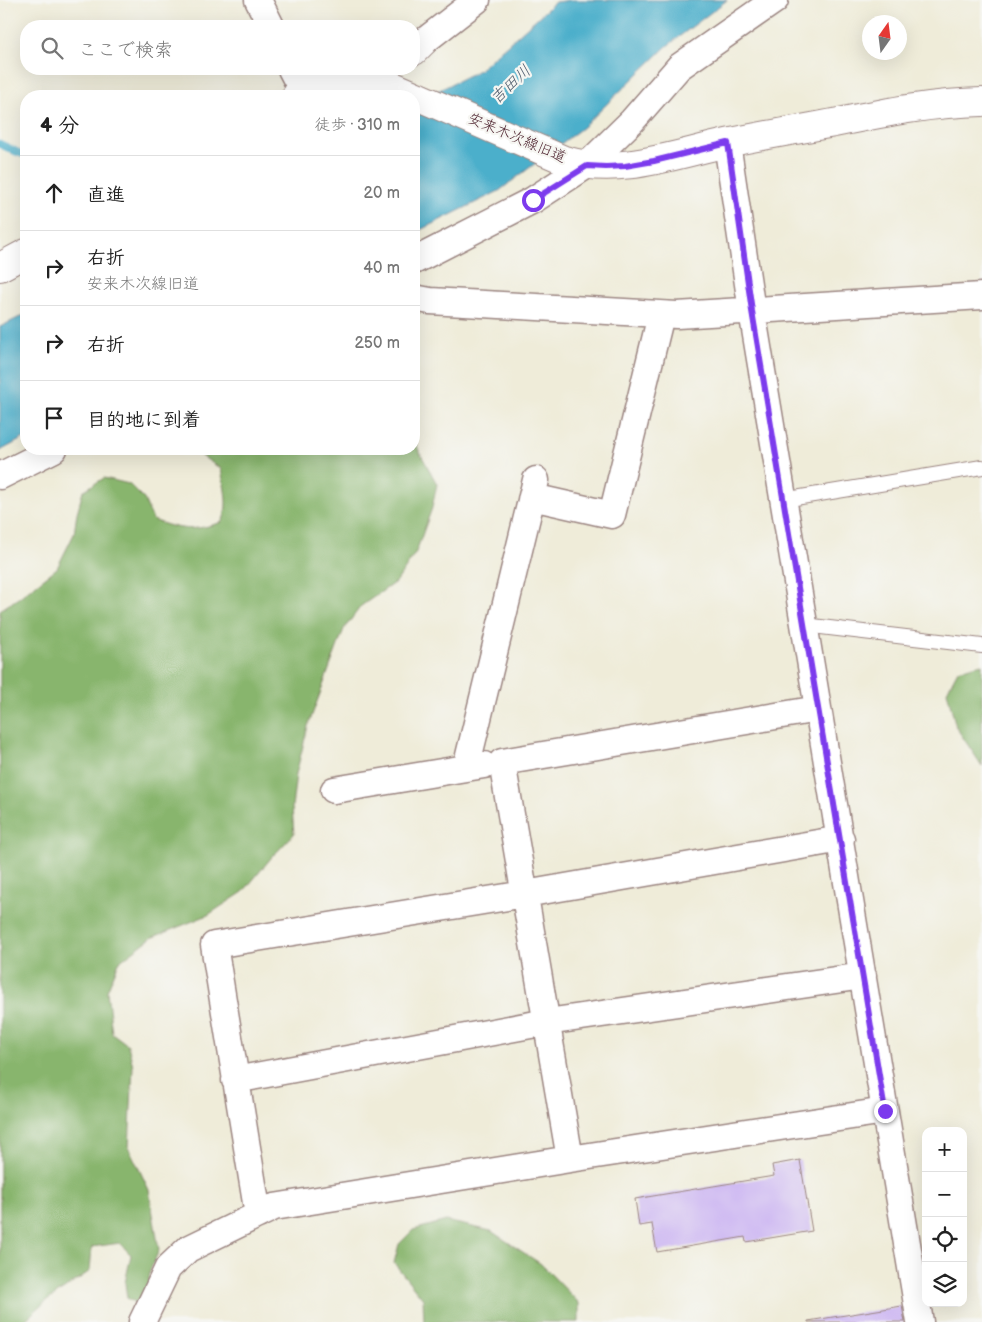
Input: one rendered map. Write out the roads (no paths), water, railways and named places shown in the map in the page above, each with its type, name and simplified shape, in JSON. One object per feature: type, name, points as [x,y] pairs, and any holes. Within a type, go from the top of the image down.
[{"type":"street","points":[[258,0],[268,20]]},
{"type":"street","points":[[420,44],[477,0]]},
{"type":"street","points":[[420,258],[533,200],[575,163],[632,121],[679,67],[775,0]]},
{"type":"street","name":"安来木次線旧道","points":[[297,86],[351,79],[390,78],[416,90]]},
{"type":"street","name":"安来木次線旧道","points":[[420,92],[575,163],[606,167],[654,161],[728,143],[902,109],[938,104],[982,102]]},
{"type":"street","points":[[728,143],[752,311],[920,1322]]},
{"type":"street","points":[[0,267],[20,256]]},
{"type":"street","points":[[420,299],[661,315],[982,296]]},
{"type":"street","points":[[466,768],[534,490],[541,499],[612,515],[661,315]]},
{"type":"street","points":[[0,476],[42,455]]},
{"type":"street","points":[[334,790],[818,709]]},
{"type":"street","points":[[502,762],[570,1158]]},
{"type":"street","points":[[258,1215],[214,945],[525,894],[841,839]]},
{"type":"street","points":[[235,1080],[547,1022],[863,976]]},
{"type":"street","points":[[142,1322],[168,1268],[188,1249],[274,1207],[570,1158],[885,1111]]},
{"type":"lane","points":[[783,500],[982,467]]},
{"type":"lane","points":[[804,625],[982,646]]},
{"type":"water","name":"吉田川","points":[[572,0],[727,0],[667,46],[583,127],[499,191],[420,230],[420,100],[479,70],[555,2]]},
{"type":"water","points":[[20,317],[20,440],[0,451],[0,327]]},
{"type":"waterway","points":[[0,144],[20,153]]}]
